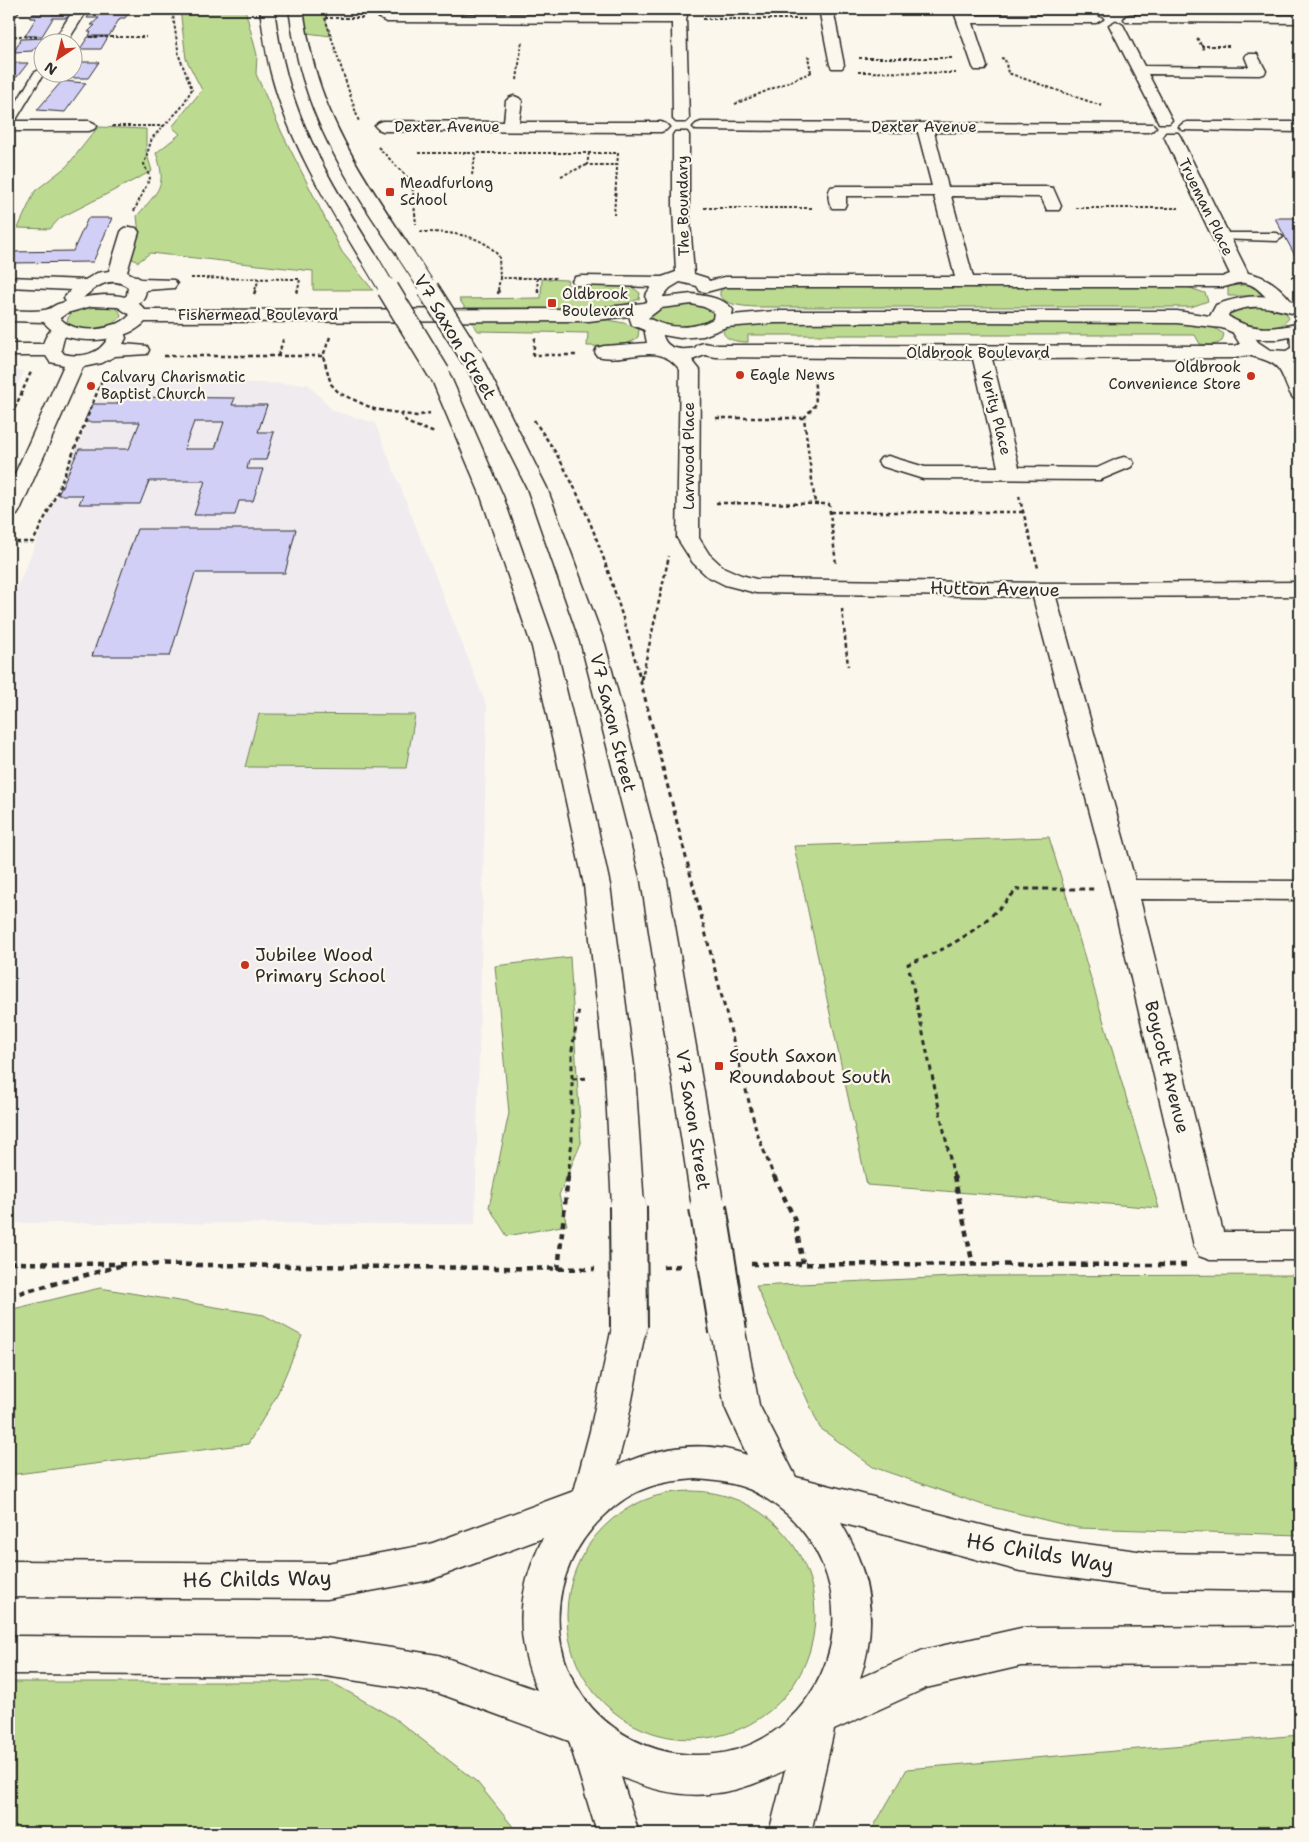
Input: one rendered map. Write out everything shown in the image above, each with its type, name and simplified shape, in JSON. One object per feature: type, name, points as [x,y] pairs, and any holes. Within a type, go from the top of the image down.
[{"type":"street","points":[[66,32],[81,9]]},
{"type":"street","name":"V7 Saxon Street","points":[[267,9],[270,39],[278,77],[293,119],[321,180],[438,373],[492,496],[544,647],[598,885],[620,1074],[628,1206],[629,1328],[608,1431],[587,1502]]},
{"type":"street","name":"V7 Saxon Street","points":[[296,9],[304,55],[322,112],[354,175],[472,358],[537,488],[593,644],[654,880],[742,1407],[784,1491]]},
{"type":"street","points":[[1096,19],[1098,15],[1110,13],[1123,15],[1131,19],[1300,19]]},
{"type":"street","points":[[386,18],[526,14],[680,14]]},
{"type":"street","points":[[522,41],[526,14]]},
{"type":"street","name":"The Boundary","points":[[680,14],[689,126],[681,208],[684,276]]},
{"type":"street","points":[[827,14],[836,61]]},
{"type":"street","points":[[979,62],[962,14],[1096,19],[1104,24],[1116,25],[1127,24],[1131,19]]},
{"type":"street","points":[[1116,25],[1140,70],[1154,123],[1154,132],[1172,136],[1186,132],[1187,127]]},
{"type":"street","points":[[1140,70],[1259,71],[1252,57]]},
{"type":"street","name":"Dexter Avenue","points":[[511,127],[514,101]]},
{"type":"street","points":[[1154,123],[1175,121],[1187,127],[1300,127]]},
{"type":"street","name":"Dexter Avenue","points":[[383,126],[662,127],[670,133],[689,126],[925,128],[1154,123]]},
{"type":"street","points":[[9,124],[89,126]]},
{"type":"street","points":[[925,128],[964,282]]},
{"type":"street","name":"Trueman Place","points":[[1172,136],[1241,277]]},
{"type":"street","points":[[838,204],[837,191],[940,190],[1050,199]]},
{"type":"street","points":[[117,275],[130,232]]},
{"type":"street","points":[[75,304],[73,298],[86,285],[100,278],[117,275],[129,278],[137,285],[168,284]]},
{"type":"street","points":[[581,281],[664,282],[684,276],[700,281],[714,310]]},
{"type":"street","points":[[650,321],[665,351],[680,356],[695,354],[704,349],[712,337],[714,310],[725,282],[1223,282],[1231,278],[1241,277],[1265,284],[1296,308]]},
{"type":"street","points":[[9,282],[86,285]]},
{"type":"street","points":[[604,352],[640,350],[650,321],[654,296],[664,282]]},
{"type":"street","points":[[650,321],[692,299],[714,310],[775,317],[1229,317],[1270,334],[1299,330],[1300,349],[1294,356],[1280,358],[1259,352],[1246,342],[1229,317],[1220,288],[1223,282]]},
{"type":"street","points":[[133,310],[137,285]]},
{"type":"street","name":"Fishermead Boulevard","points":[[56,323],[61,309],[92,301],[112,301],[133,310],[290,315],[589,315],[650,321]]},
{"type":"street","points":[[1229,317],[1247,301],[1266,301],[1296,308]]},
{"type":"street","name":"Fishermead Boulevard","points":[[9,316],[56,323],[79,334],[98,334],[131,324],[133,310]]},
{"type":"street","points":[[650,321],[676,332],[714,310]]},
{"type":"street","points":[[51,350],[55,337],[56,323]]},
{"type":"street","points":[[111,350],[117,338],[115,330]]},
{"type":"street","name":"Oldbrook Boulevard","points":[[704,349],[716,351],[981,353],[1235,352],[1251,347]]},
{"type":"street","points":[[9,350],[51,350]]},
{"type":"street","points":[[51,350],[57,358],[75,362],[95,359],[111,350],[140,350]]},
{"type":"street","name":"Verity Place","points":[[981,353],[1010,474]]},
{"type":"street","name":"Larwood Place","points":[[680,356],[690,370],[689,503],[693,547]]},
{"type":"street","points":[[1280,358],[1291,372],[1300,394]]},
{"type":"street","points":[[9,510],[75,362]]},
{"type":"street","name":"Verity Place","points":[[888,462],[923,473],[1010,474],[1100,474],[1124,463]]},
{"type":"street","name":"Hutton Avenue","points":[[693,547],[716,574],[733,582],[756,586],[1043,590],[1300,589]]},
{"type":"street","name":"Boycott Avenue","points":[[1043,590],[1124,889],[1200,1255]]},
{"type":"street","points":[[1124,889],[1300,890]]},
{"type":"street","points":[[1200,1255],[1300,1246]]},
{"type":"street","points":[[618,1833],[583,1728],[546,1671],[537,1610],[551,1552],[587,1502],[634,1473],[684,1462],[736,1468],[784,1491],[821,1526],[845,1569],[854,1618],[847,1669],[819,1719],[790,1833]]},
{"type":"street","name":"H6 Childs Way","points":[[784,1491],[1020,1553],[1152,1571],[1300,1573]]},
{"type":"street","name":"H6 Childs Way","points":[[9,1579],[327,1581],[430,1562],[587,1502]]},
{"type":"street","points":[[9,1655],[326,1657],[438,1674],[583,1728],[640,1766],[703,1777],[765,1762],[819,1719],[923,1669],[1021,1647],[1154,1645],[1300,1646]]},
{"type":"lane","points":[[9,124],[34,82]]},
{"type":"lane","points":[[1220,237],[1277,237]]},
{"type":"path","points":[[9,26],[20,9]]},
{"type":"path","points":[[130,232],[128,226],[150,178],[144,164],[152,138],[181,108],[192,89],[179,56],[172,9]]},
{"type":"path","points":[[680,14],[827,14]]},
{"type":"path","points":[[325,18],[386,18]]},
{"type":"path","points":[[514,101],[522,41]]},
{"type":"path","points":[[811,72],[808,57],[836,61],[979,62],[1005,58],[1008,73],[1154,123]]},
{"type":"path","points":[[689,126],[811,72],[820,72]]},
{"type":"path","points":[[858,72],[958,73]]},
{"type":"path","points":[[89,126],[164,126]]},
{"type":"path","points":[[472,175],[480,127]]},
{"type":"path","points":[[418,153],[618,153],[614,215]]},
{"type":"path","points":[[587,165],[589,153]]},
{"type":"path","points":[[561,176],[587,165],[617,165]]},
{"type":"path","points":[[681,208],[819,208]]},
{"type":"path","points":[[416,232],[455,234],[484,243],[497,253],[502,268],[497,297]]},
{"type":"path","points":[[190,278],[300,279],[278,356]]},
{"type":"path","points":[[500,278],[581,278],[581,281]]},
{"type":"path","points":[[331,333],[323,356],[331,384],[339,394],[374,409],[416,416],[430,413]]},
{"type":"path","points":[[535,336],[533,355],[578,355],[604,352]]},
{"type":"path","points":[[813,352],[816,404],[804,418],[815,504]]},
{"type":"path","points":[[158,356],[323,356]]},
{"type":"path","points":[[9,421],[30,377],[31,372],[23,369]]},
{"type":"path","points":[[9,542],[33,542],[58,490],[103,377]]},
{"type":"path","points":[[400,414],[408,423],[438,433]]},
{"type":"path","points":[[689,418],[804,418]]},
{"type":"path","points":[[1010,474],[1024,512],[1043,590]]},
{"type":"path","points":[[689,503],[829,504],[848,666]]},
{"type":"path","points":[[830,512],[1024,512]]},
{"type":"path","points":[[641,680],[669,555],[693,547]]},
{"type":"path","points":[[973,1265],[908,964],[945,950],[980,928],[1004,906],[1017,889],[1124,889]]},
{"type":"path","points":[[558,1270],[572,1140],[572,1050],[580,1007]]},
{"type":"path","points":[[744,1264],[973,1265],[1200,1255]]},
{"type":"path","points":[[9,1263],[597,1269]]},
{"type":"path","points":[[9,1296],[128,1264]]},
{"type":"path","points":[[656,1267],[685,1266]]},
{"type":"shaded area","points":[[9,370],[24,371],[9,401]]},
{"type":"shaded area","name":"Jubilee Wood Primary School","points":[[106,380],[308,384],[333,411],[375,423],[487,707],[475,1224],[9,1223],[9,606]]},
{"type":"green space","points":[[180,9],[245,9],[257,55],[256,74],[282,133],[342,252],[373,290],[313,290],[313,271],[150,253],[138,262],[129,257],[139,234],[137,216],[155,194],[161,181],[156,153],[180,134],[172,127],[202,90],[186,59]]},
{"type":"green space","points":[[296,9],[329,9],[325,18],[331,36],[299,32]]},
{"type":"green space","points":[[98,127],[146,129],[146,151],[152,171],[60,218],[50,229],[18,228],[35,191],[67,166]]},
{"type":"green space","points":[[542,279],[568,280],[567,285],[624,285],[632,287],[640,293],[639,299],[621,306],[608,308],[465,308],[459,299],[541,298]]},
{"type":"green space","points":[[738,285],[1184,286],[1205,293],[1208,301],[1191,307],[755,307],[732,304],[720,296],[720,291],[726,287]]},
{"type":"green space","points":[[1253,285],[1262,296],[1228,296],[1228,286]]},
{"type":"green space","points":[[1252,303],[1284,310],[1289,318],[1284,324],[1269,329],[1229,324],[1222,310]]},
{"type":"green space","points":[[671,304],[703,308],[714,312],[714,319],[699,325],[674,326],[650,318],[653,309]]},
{"type":"green space","points":[[108,305],[118,310],[121,316],[117,321],[103,328],[94,330],[78,329],[71,326],[67,321],[70,315],[78,309]]},
{"type":"green space","points":[[470,319],[608,320],[624,323],[639,329],[638,337],[621,345],[587,346],[588,333],[478,331]]},
{"type":"green space","points":[[748,320],[1180,322],[1211,326],[1224,334],[1222,341],[1209,345],[1200,344],[1195,335],[748,335],[748,342],[730,339],[724,334],[724,326]]},
{"type":"green space","points":[[259,714],[415,715],[406,768],[245,767]]},
{"type":"green space","points":[[1049,837],[1159,1208],[867,1185],[794,846]]},
{"type":"green space","points":[[570,957],[581,1143],[559,1195],[567,1225],[507,1236],[489,1207],[509,1113],[495,966]]},
{"type":"green space","points":[[1300,1275],[1300,1535],[1078,1528],[983,1505],[873,1467],[820,1428],[756,1286],[976,1276]]},
{"type":"green space","points":[[100,1288],[264,1315],[302,1336],[276,1397],[248,1444],[9,1475],[9,1310]]},
{"type":"green space","points":[[691,1491],[727,1496],[760,1512],[779,1527],[794,1546],[810,1579],[815,1615],[810,1651],[794,1684],[779,1703],[760,1718],[727,1734],[691,1739],[655,1734],[622,1718],[603,1703],[588,1684],[572,1651],[567,1615],[572,1579],[588,1546],[603,1527],[622,1512],[655,1496]]},
{"type":"green space","points":[[9,1682],[331,1682],[394,1718],[477,1782],[518,1833],[9,1833]]},
{"type":"green space","points":[[1300,1735],[1300,1833],[870,1833],[907,1769]]},
{"type":"building","points":[[55,10],[52,14],[62,14],[64,11],[73,11],[68,18],[53,18],[44,32],[32,32],[32,36],[25,36],[36,18],[30,18],[33,14],[42,14],[44,11]]},
{"type":"building","points":[[92,11],[100,11],[97,14],[108,14],[110,11],[118,11],[115,14],[128,14],[125,18],[120,18],[109,36],[89,36],[91,32],[88,32],[95,25],[91,25],[99,18],[87,18]]},
{"type":"building","points":[[88,37],[108,37],[101,49],[82,49]]},
{"type":"building","points":[[21,39],[32,39],[32,51],[14,52]]},
{"type":"building","points":[[82,62],[99,62],[88,78],[82,78]]},
{"type":"building","points":[[9,63],[28,63],[17,77],[9,77]]},
{"type":"building","points":[[61,82],[86,83],[65,112],[37,110]]},
{"type":"building","points":[[88,218],[112,218],[93,262],[9,263],[10,252],[73,251]]},
{"type":"building","points":[[1275,218],[1300,218],[1300,265]]},
{"type":"building","points":[[121,397],[235,398],[232,405],[267,405],[258,432],[274,432],[266,460],[249,460],[247,469],[263,469],[253,501],[239,501],[235,515],[194,515],[205,481],[149,481],[140,504],[79,504],[83,495],[58,495],[79,449],[129,449],[140,422],[84,422],[92,404],[117,404]],"holes":[[[194,422],[224,422],[215,449],[184,449]]]},
{"type":"building","points":[[137,529],[296,529],[285,573],[195,573],[170,656],[92,656]]},
{"type":"place","name":"Meadfurlong School","points":[[390,192]]},
{"type":"place","name":"Oldbrook Boulevard","points":[[552,303]]},
{"type":"place","name":"Eagle News","points":[[740,375]]},
{"type":"place","name":"Oldbrook Convenience Store","points":[[1251,376]]},
{"type":"place","name":"Calvary Charismatic Baptist Church","points":[[91,386]]},
{"type":"place","name":"Jubilee Wood Primary School","points":[[245,965]]},
{"type":"place","name":"South Saxon Roundabout South","points":[[719,1066]]}]
